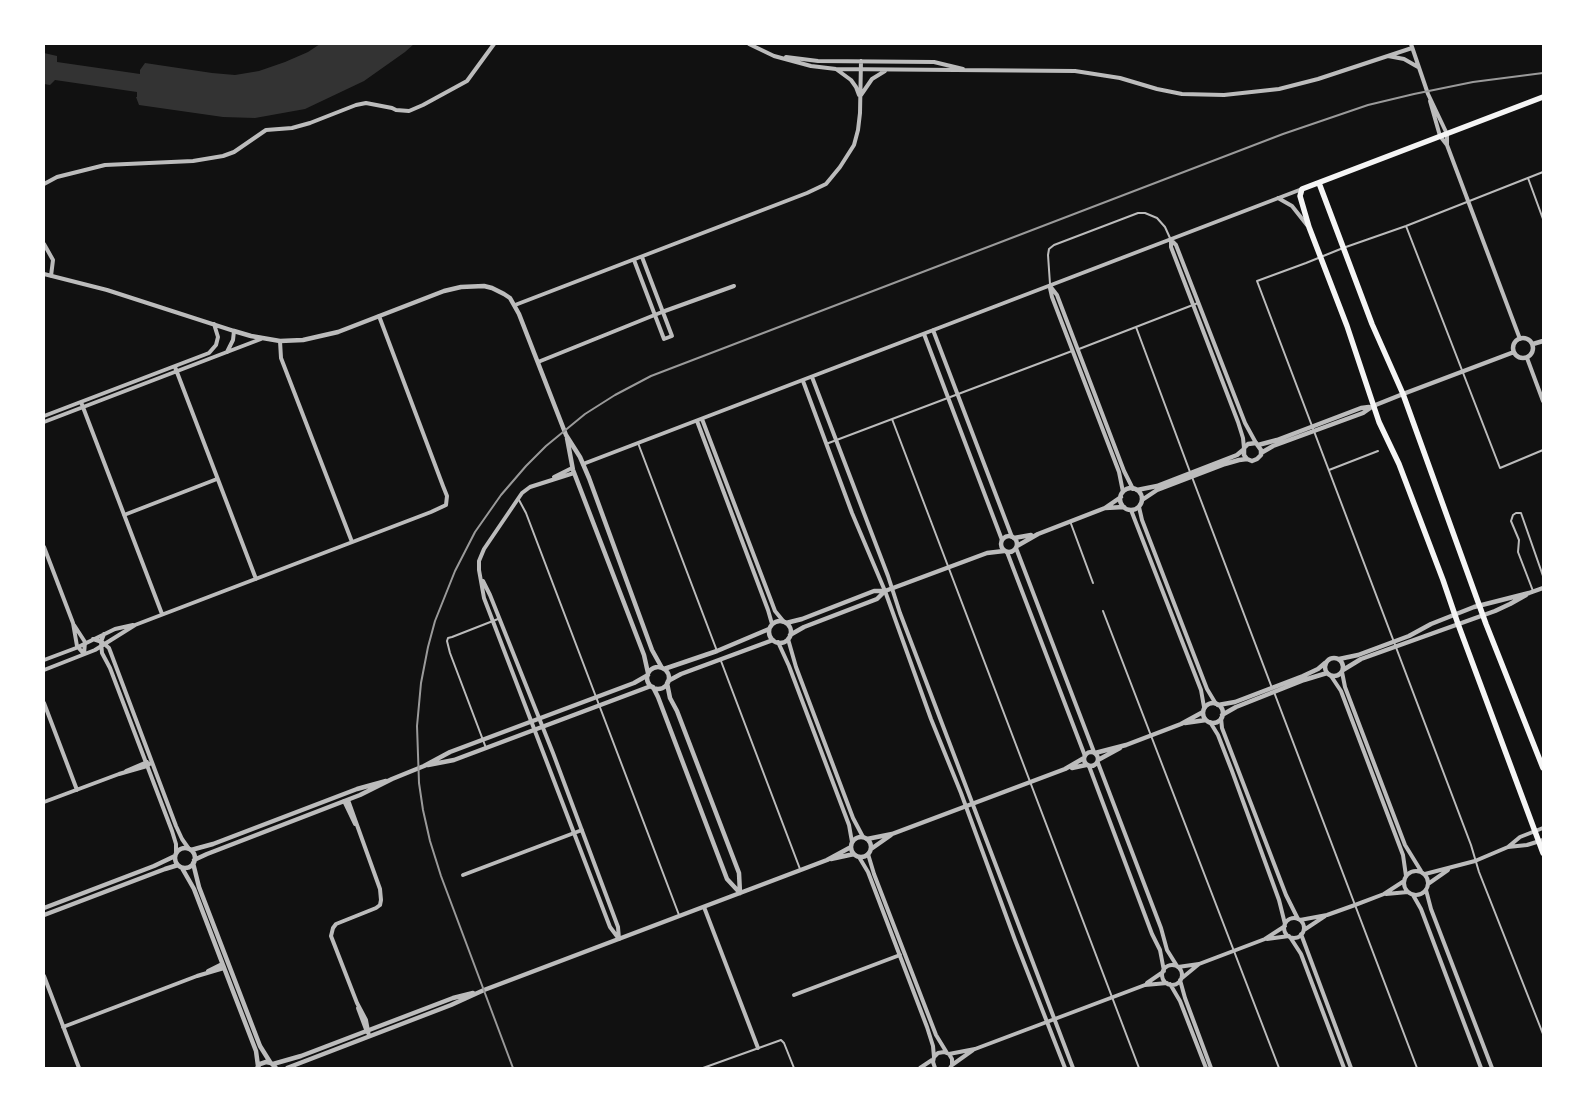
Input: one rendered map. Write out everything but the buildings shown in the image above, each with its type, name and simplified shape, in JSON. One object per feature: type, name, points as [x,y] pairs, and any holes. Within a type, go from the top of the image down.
[{"type":"highway","points":[[1543,96],[1302,189],[1300,198],[1308,227],[1361,365],[1373,406],[1385,437],[1399,464],[1535,831],[1541,841],[1543,853]]},
{"type":"highway","points":[[1318,183],[1372,324],[1403,394],[1483,615],[1543,768]]},
{"type":"street","points":[[44,184],[57,177],[105,165],[192,160],[223,156],[234,152],[266,130],[292,128],[356,105],[366,103],[396,110],[409,110],[423,105],[467,81],[494,44]]},
{"type":"street","points":[[749,44],[774,56],[811,66],[836,69],[1075,71],[1120,78],[1182,94],[1230,95],[1279,89],[1309,81],[1386,56],[1412,45],[1428,94],[1447,134],[1447,145]]},
{"type":"street","points":[[774,56],[818,61],[934,62],[971,71]]},
{"type":"street","points":[[1386,56],[1404,59],[1418,68]]},
{"type":"street","points":[[515,305],[826,184],[840,167],[854,144],[858,130],[861,62]]},
{"type":"street","points":[[836,69],[851,80],[860,98]]},
{"type":"street","points":[[860,98],[865,87],[872,79],[888,70]]},
{"type":"street","points":[[1428,94],[1440,136],[1447,145],[1520,339]]},
{"type":"street","points":[[619,939],[610,927],[484,598],[479,564],[481,557],[518,498],[526,489],[583,464],[1302,189]]},
{"type":"street","points":[[1278,198],[1292,206],[1308,227]]},
{"type":"street","points":[[1171,240],[1176,244],[1244,423],[1261,453]]},
{"type":"street","points":[[1171,240],[1171,247],[1238,422],[1243,438],[1244,455],[1247,460]]},
{"type":"street","points":[[44,244],[53,260],[51,276]]},
{"type":"street","points":[[634,260],[664,339],[672,336],[642,257]]},
{"type":"street","points":[[44,274],[107,290],[234,331],[280,340],[303,340],[338,332],[444,291],[484,286],[498,290],[510,298],[515,305],[566,435],[589,478],[652,650],[668,674],[670,698],[677,711],[739,873],[740,893]]},
{"type":"street","points":[[538,362],[662,312],[734,286]]},
{"type":"street","points":[[1050,286],[1057,295],[1124,471],[1135,490],[1141,495],[1142,500]]},
{"type":"street","points":[[1050,286],[1052,297],[1072,351],[1119,472],[1122,494],[1121,502],[1124,507]]},
{"type":"street","points":[[44,670],[84,654],[135,625],[445,506],[447,496],[379,316]]},
{"type":"street","points":[[176,369],[213,349],[218,337],[214,324]]},
{"type":"street","points":[[934,330],[1008,526],[1017,542],[1017,547],[1094,753],[1098,756],[1098,762],[1161,928],[1167,950],[1182,972],[1181,979],[1184,998],[1211,1068]]},
{"type":"street","points":[[227,352],[233,340],[234,331]]},
{"type":"street","points":[[924,334],[1002,541],[1001,547],[1006,552],[1152,934],[1160,950],[1164,978],[1180,1001],[1206,1068]]},
{"type":"street","points":[[44,416],[263,338]]},
{"type":"street","points":[[1520,339],[1529,340],[1532,344],[1532,354],[1527,358],[1520,358],[1514,352],[1515,343],[1520,339]]},
{"type":"street","points":[[280,340],[282,358],[352,542]]},
{"type":"street","points":[[1532,344],[1543,341]]},
{"type":"street","points":[[929,348],[939,344]]},
{"type":"street","points":[[1131,510],[1139,506],[1142,500],[1157,490],[1236,455],[1248,444],[1277,440],[1363,413],[1373,406],[1514,352]]},
{"type":"street","points":[[1527,358],[1543,401]]},
{"type":"street","points":[[176,369],[256,579]]},
{"type":"street","points":[[812,377],[1073,1068]]},
{"type":"street","points":[[803,380],[826,444],[885,591],[931,719],[1065,1068]]},
{"type":"street","points":[[44,422],[82,404]]},
{"type":"street","points":[[82,404],[162,614]]},
{"type":"street","points":[[702,419],[772,603],[790,629],[789,637],[796,667],[853,818],[870,843],[869,851],[874,874],[936,1035],[952,1059],[951,1066]]},
{"type":"street","points":[[696,421],[768,610],[769,635],[775,641],[789,666],[846,816],[856,855],[868,872],[930,1036],[934,1058],[933,1065],[935,1068]]},
{"type":"street","points":[[1105,508],[1122,494],[1157,486],[1232,462],[1252,461],[1257,459],[1268,448],[1313,429]]},
{"type":"street","points":[[566,435],[573,470],[644,655],[648,681],[658,697],[680,752],[727,879],[740,893]]},
{"type":"street","points":[[124,515],[217,478]]},
{"type":"street","points":[[1139,506],[1142,520],[1207,689],[1222,709],[1222,728],[1286,895],[1303,924],[1304,930]]},
{"type":"street","points":[[424,766],[447,762],[598,705],[652,687],[659,688],[681,674],[720,659],[775,641],[782,642],[804,627],[877,599],[885,591],[892,588],[987,553],[1011,552],[1038,534],[1105,508],[1124,507],[1131,510],[1201,690],[1208,721],[1218,735],[1232,771],[1279,900],[1285,932],[1290,936],[1301,954],[1344,1068]]},
{"type":"street","points":[[998,530],[1008,526]]},
{"type":"street","points":[[599,537],[609,533]]},
{"type":"street","points":[[987,553],[1008,536],[1038,534]]},
{"type":"street","points":[[44,547],[73,623],[78,647],[84,654]]},
{"type":"street","points":[[482,580],[490,595],[582,830],[618,927],[619,939]]},
{"type":"street","points":[[827,860],[852,844],[857,838],[892,834],[974,804],[1065,769],[1090,752],[1094,753],[1126,745],[1181,724],[1209,704],[1235,702],[1329,674],[1337,676],[1361,659],[1431,624],[1480,605],[1543,588]]},
{"type":"street","points":[[44,915],[165,868],[189,867],[194,862],[214,851],[346,800],[424,766],[450,752],[634,683],[648,674],[653,668],[663,668],[717,651],[770,627],[777,621],[785,623],[802,619],[874,591],[885,591]]},
{"type":"street","points":[[1181,724],[1216,722],[1236,707],[1318,669],[1331,658],[1358,655],[1458,624],[1510,604],[1531,592]]},
{"type":"street","points":[[626,609],[636,605]]},
{"type":"street","points":[[73,623],[85,643],[84,654]]},
{"type":"street","points":[[44,660],[123,626],[135,625]]},
{"type":"street","points":[[104,634],[102,653],[110,668],[172,831],[176,844],[175,861],[194,888],[256,1051],[257,1068]]},
{"type":"street","points":[[93,639],[109,648],[176,826],[182,839],[194,855],[199,886],[253,1030],[262,1051],[273,1065]]},
{"type":"street","points":[[1339,658],[1343,663],[1342,671],[1345,687],[1405,846],[1428,884]]},
{"type":"street","points":[[1325,663],[1325,668],[1341,692],[1403,855],[1406,876],[1404,881],[1405,889],[1413,895],[1421,909],[1481,1068]]},
{"type":"street","points":[[1063,697],[1072,694]]},
{"type":"street","points":[[44,703],[77,790]]},
{"type":"street","points":[[1065,769],[1094,766],[1126,745]]},
{"type":"street","points":[[680,752],[691,748]]},
{"type":"street","points":[[44,802],[152,762]]},
{"type":"street","points":[[44,908],[154,866],[183,848],[190,849],[213,844],[357,789],[392,779]]},
{"type":"street","points":[[346,800],[380,889],[381,900],[380,905],[376,908],[336,924],[331,936],[357,1003],[359,1014],[368,1032]]},
{"type":"street","points":[[707,826],[719,821]]},
{"type":"street","points":[[1406,876],[1414,870],[1423,873],[1475,861],[1508,847],[1520,837],[1543,828]]},
{"type":"street","points":[[463,875],[582,830]]},
{"type":"street","points":[[257,1068],[263,1062],[273,1065],[451,1005],[484,990],[827,860],[856,855],[864,856],[892,834]]},
{"type":"street","points":[[1508,847],[1517,847],[1541,841]]},
{"type":"street","points":[[1118,845],[1127,842]]},
{"type":"street","points":[[1450,868],[1428,884],[1426,890],[1431,909],[1492,1068]]},
{"type":"street","points":[[1145,985],[1171,965],[1199,964],[1265,939],[1285,925],[1290,919],[1299,920],[1327,915],[1384,894],[1404,881]]},
{"type":"street","points":[[1413,895],[1420,894],[1426,890]]},
{"type":"street","points":[[1384,894],[1408,892]]},
{"type":"street","points":[[704,907],[758,1048]]},
{"type":"street","points":[[1265,939],[1296,937],[1327,915]]},
{"type":"street","points":[[1301,934],[1351,1068]]},
{"type":"street","points":[[794,995],[904,953]]},
{"type":"street","points":[[920,1068],[941,1052],[948,1053],[975,1049],[1145,985],[1176,984],[1199,964]]},
{"type":"street","points":[[63,1027],[223,966]]},
{"type":"street","points":[[44,976],[79,1068]]},
{"type":"street","points":[[287,1068],[368,1032]]},
{"type":"street","points":[[951,1066],[975,1049]]},
{"type":"lane","points":[[1543,172],[1406,226],[1257,281],[1471,845],[1475,861],[1543,1034]]},
{"type":"lane","points":[[1528,178],[1543,219]]},
{"type":"lane","points":[[1050,286],[1048,255],[1054,245],[1138,213],[1145,213],[1157,218],[1165,227],[1171,240]]},
{"type":"lane","points":[[1406,226],[1500,468],[1543,450]]},
{"type":"lane","points":[[826,444],[1198,303]]},
{"type":"lane","points":[[1136,327],[1417,1068]]},
{"type":"lane","points":[[892,419],[1139,1068]]},
{"type":"lane","points":[[638,443],[717,651]]},
{"type":"lane","points":[[1328,470],[1378,451]]},
{"type":"lane","points":[[518,498],[526,513],[679,916]]},
{"type":"lane","points":[[1531,592],[1518,552],[1519,540],[1511,521],[1516,513],[1521,513],[1543,576]]},
{"type":"lane","points":[[1070,521],[1093,583]]},
{"type":"lane","points":[[1103,611],[1279,1068]]},
{"type":"lane","points":[[486,748],[447,642],[448,638],[499,618]]},
{"type":"lane","points":[[720,659],[800,870]]},
{"type":"lane","points":[[703,1068],[781,1040],[794,1068]]},
{"type":"shaded area","points":[[320,44],[414,44],[364,81],[305,109],[255,118],[223,117],[139,105],[136,97],[137,92],[55,80],[50,85],[44,84],[44,53],[57,56],[57,62],[140,74],[140,70],[145,63],[235,75],[259,71],[285,62],[308,52]]},
{"type":"railway","points":[[513,1068],[441,876],[430,841],[419,783],[417,726],[421,683],[428,647],[435,621],[455,571],[475,532],[501,495],[546,446],[585,414],[651,376],[1283,134],[1368,105],[1414,94],[1473,82],[1543,73]]}]
